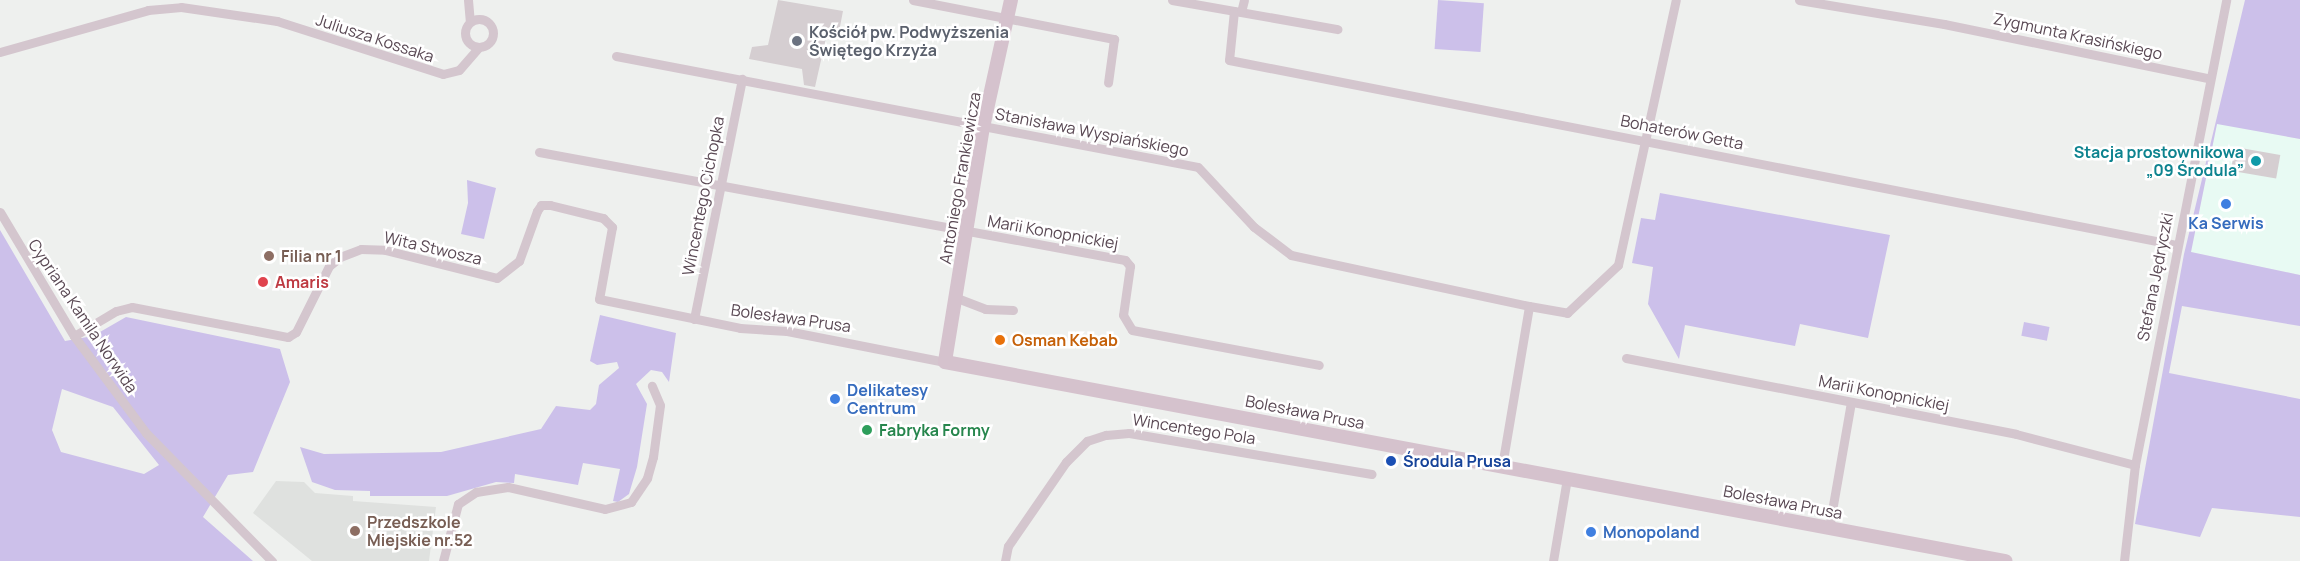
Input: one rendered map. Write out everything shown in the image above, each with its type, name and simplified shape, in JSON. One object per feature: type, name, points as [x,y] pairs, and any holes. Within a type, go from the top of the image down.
[{"type":"street","points":[[468,0],[470,22],[467,41],[478,48],[489,44],[492,26],[482,19],[470,22]]},
{"type":"street","points":[[913,0],[1114,39],[1108,83]]},
{"type":"street","name":"Antoniego Frankiewicza","points":[[945,362],[983,127],[1011,0]]},
{"type":"street","points":[[1172,0],[1337,29]]},
{"type":"street","points":[[1238,12],[1244,0]]},
{"type":"street","points":[[1648,141],[1676,0]]},
{"type":"street","name":"Zygmunta Krasińskiego","points":[[1799,0],[1944,24],[2208,78]]},
{"type":"street","name":"Stefana Jędryczki","points":[[2124,561],[2134,465],[2208,78],[2225,1]]},
{"type":"street","name":"Juliusza Kossaka","points":[[0,52],[148,10],[182,4],[277,21],[442,74],[459,70],[478,48]]},
{"type":"street","name":"Bohaterów Getta","points":[[1238,12],[1229,60],[2176,245]]},
{"type":"street","name":"Stanisława Wyspiańskiego","points":[[616,56],[1198,167],[1254,227],[1291,255],[1567,313],[1618,265],[1648,141]]},
{"type":"street","name":"Wincentego Cichopka","points":[[694,319],[742,79]]},
{"type":"street","name":"Marii Konopnickiej","points":[[539,152],[1125,260],[1130,266],[1123,315],[1132,330],[1319,364]]},
{"type":"street","name":"Wita Stwosza","points":[[74,336],[116,311],[132,308],[288,337],[296,332],[329,266],[340,257],[361,249],[385,250],[497,278],[519,261],[541,205],[603,218],[612,227],[599,299]]},
{"type":"street","name":"Cypriana Kamila Norwida","points":[[0,212],[74,336],[146,433],[272,561]]},
{"type":"street","points":[[957,298],[985,309],[1014,310]]},
{"type":"street","name":"Bolesława Prusa","points":[[599,299],[694,319],[787,331],[2005,561]]},
{"type":"street","points":[[1502,466],[1529,306]]},
{"type":"street","name":"Marii Konopnickiej","points":[[1626,358],[2057,443],[2134,465]]},
{"type":"street","points":[[442,561],[458,504],[476,492],[508,487],[605,508],[631,502],[647,478],[652,457],[660,405],[652,386]]},
{"type":"street","points":[[1829,528],[1851,402]]},
{"type":"street","name":"Wincentego Pola","points":[[1005,561],[1014,536],[1066,462],[1087,441],[1106,435],[1129,433],[1372,474]]},
{"type":"street","points":[[1553,561],[1567,478]]},
{"type":"shaded area","points":[[1438,0],[1484,3],[1480,52],[1435,49]]},
{"type":"shaded area","points":[[2245,0],[2300,0],[2300,139],[2217,124],[2191,252],[2300,275],[2300,326],[2182,306],[2169,373],[2300,399],[2300,517],[2212,508],[2200,537],[2135,524],[2184,254]]},
{"type":"shaded area","points":[[2217,123],[2300,139],[2300,275],[2191,252]]},
{"type":"shaded area","points":[[467,180],[496,188],[484,239],[461,234],[468,203]]},
{"type":"shaded area","points":[[1660,193],[1890,235],[1868,338],[1800,324],[1795,346],[1685,325],[1679,359],[1648,304],[1653,267],[1632,263],[1641,218],[1655,220]]},
{"type":"shaded area","points":[[0,230],[65,341],[93,336],[126,317],[280,349],[290,382],[253,472],[228,475],[203,517],[253,561],[0,561]],"holes":[[[62,389],[113,407],[159,465],[144,474],[61,452],[52,430]]]},
{"type":"shaded area","points":[[600,315],[676,333],[669,382],[662,372],[651,370],[636,384],[647,404],[637,467],[629,494],[618,502],[613,501],[620,469],[583,463],[578,485],[515,474],[514,483],[496,482],[447,496],[370,496],[370,491],[335,490],[312,482],[300,447],[324,454],[441,452],[541,429],[556,406],[590,410],[596,404],[599,385],[619,368],[617,362],[597,365],[590,361]]},
{"type":"shaded area","points":[[2024,322],[2050,327],[2047,341],[2021,336]]},
{"type":"shaded area","name":"Przedszkole Miejskie nr.52","points":[[276,481],[304,482],[315,493],[353,496],[353,501],[436,507],[429,561],[312,561],[253,513]]},
{"type":"building","name":"Kościół pw. Podwyższenia Świętego Krzyża","points":[[778,0],[843,11],[838,37],[826,38],[815,87],[804,85],[802,69],[749,59],[752,47],[768,45]]},
{"type":"building","name":"Stacja prostownikowa „09 Środula”","points":[[2235,147],[2280,155],[2276,179],[2231,171]]},
{"type":"place","name":"Kościół pw. Podwyższenia Świętego Krzyża","points":[[797,41]]},
{"type":"place","name":"Stacja prostownikowa „09 Środula”","points":[[2256,161]]},
{"type":"place","name":"Ka Serwis","points":[[2226,204]]},
{"type":"place","name":"Filia nr 1","points":[[269,256]]},
{"type":"place","name":"Amaris","points":[[263,282]]},
{"type":"place","name":"Osman Kebab","points":[[1000,340]]},
{"type":"place","name":"Delikatesy Centrum","points":[[835,399]]},
{"type":"place","name":"Fabryka Formy","points":[[867,430]]},
{"type":"place","name":"Środula Prusa","points":[[1391,461]]},
{"type":"place","name":"Przedszkole Miejskie nr.52","points":[[355,531]]},
{"type":"place","name":"Monopoland","points":[[1591,532]]}]
